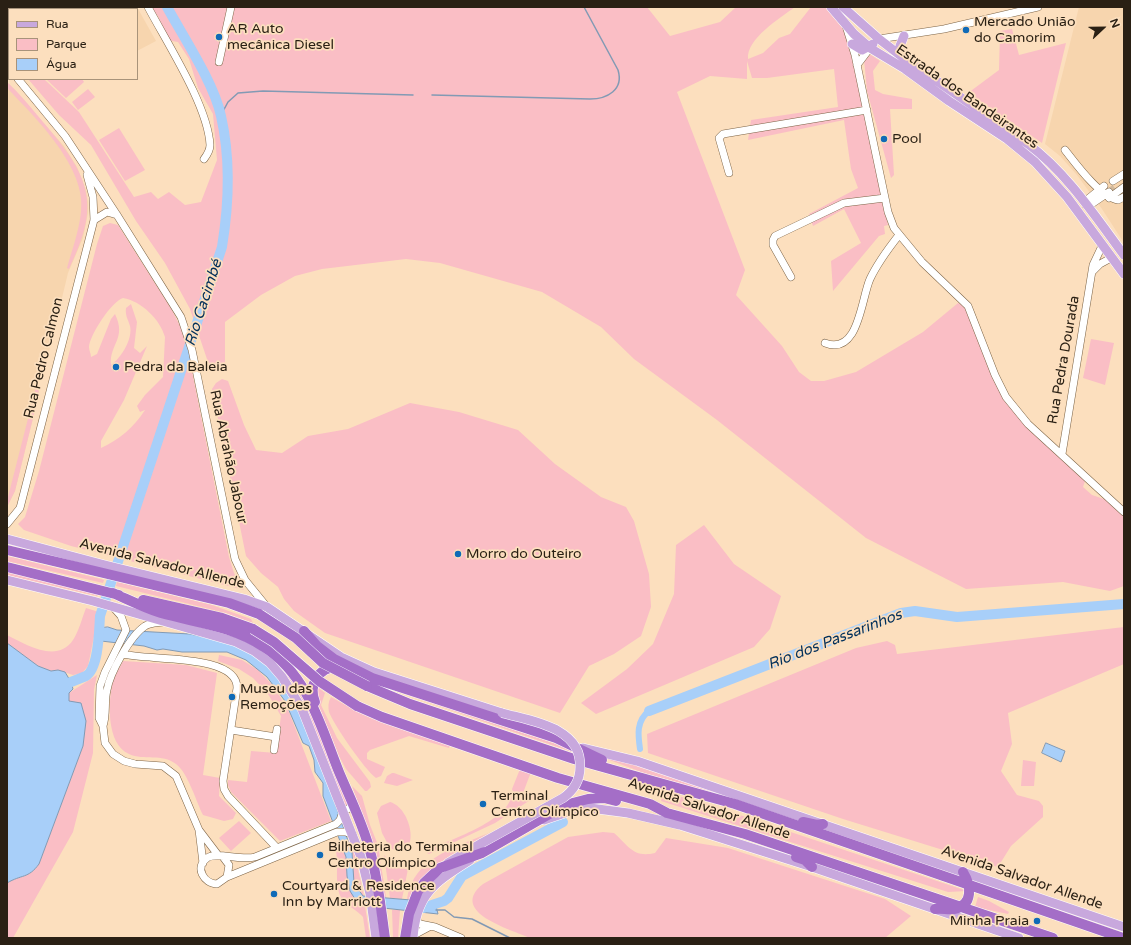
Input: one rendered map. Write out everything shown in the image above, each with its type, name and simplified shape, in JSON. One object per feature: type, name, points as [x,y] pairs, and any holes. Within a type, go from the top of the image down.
[{"type":"highway","name":"Avenida Salvador Allende","points":[[7,550],[120,573],[229,603],[259,614],[296,638],[323,663],[369,682],[556,738],[608,763],[626,769],[633,774]]},
{"type":"highway","points":[[7,567],[112,593],[161,612],[216,625],[246,636],[264,647],[283,662],[297,678],[306,692],[354,806],[370,852],[374,894],[378,915],[385,938]]},
{"type":"highway","name":"Avenida Salvador Allende","points":[[112,593],[222,618],[253,630],[274,642],[319,681],[357,706],[382,717],[558,778],[650,804],[667,813],[745,834],[1053,938]]},
{"type":"highway","points":[[304,631],[317,646],[369,682]]},
{"type":"highway","points":[[320,723],[319,712],[312,690],[313,683],[319,674],[335,666],[369,682]]},
{"type":"highway","name":"Avenida Salvador Allende","points":[[369,682],[410,704],[574,759],[633,774],[762,813],[1109,936],[1124,938]]},
{"type":"highway","points":[[536,823],[565,805],[588,799],[604,798],[667,813]]},
{"type":"highway","points":[[762,813],[774,814],[810,824],[823,824]]},
{"type":"highway","name":"Avenida Salvador Allende","points":[[482,848],[536,823]]},
{"type":"highway","points":[[745,834],[789,855],[805,860],[812,867]]},
{"type":"highway","points":[[411,937],[414,916],[424,883],[440,868],[482,848]]},
{"type":"highway","points":[[935,909],[951,909],[960,907],[969,896],[970,886],[963,872]]},
{"type":"highway","points":[[1109,936],[1124,928]]},
{"type":"main road","name":"Estrada dos Bandeirantes","points":[[831,7],[846,25],[870,48],[901,66],[949,101],[1007,139],[1035,162],[1067,197],[1124,274]]},
{"type":"main road","name":"Estrada dos Bandeirantes","points":[[843,7],[879,39],[901,56],[1037,150],[1054,166],[1124,255]]},
{"type":"main road","points":[[901,56],[900,46],[904,36]]},
{"type":"main road","points":[[852,44],[862,50],[870,48],[879,39]]},
{"type":"main road","points":[[1067,197],[1086,205],[1089,227]]},
{"type":"main road","points":[[1113,259],[1124,267]]},
{"type":"main road","name":"Avenida Salvador Allende","points":[[7,539],[104,570]]},
{"type":"main road","name":"Avenida Salvador Allende","points":[[120,573],[244,599],[267,607],[341,657],[374,672],[559,730],[572,742],[578,752],[580,770],[574,788],[563,798],[482,848],[435,883],[419,898]]},
{"type":"main road","points":[[7,580],[112,607],[236,642],[254,651],[265,659],[282,677],[302,708],[342,815],[361,857],[374,894]]},
{"type":"main road","name":"Avenida Salvador Allende","points":[[569,745],[637,761],[1124,928]]},
{"type":"main road","name":"Avenida Salvador Allende","points":[[536,823],[580,808],[612,811],[680,825],[812,867],[1019,938]]},
{"type":"main road","points":[[376,938],[378,915]]},
{"type":"street","points":[[148,7],[189,84],[207,128],[210,146],[204,159]]},
{"type":"street","points":[[219,62],[232,7]]},
{"type":"street","points":[[879,39],[904,36],[1038,7]]},
{"type":"street","points":[[846,25],[857,65],[891,221],[899,235],[922,262],[968,306],[995,375],[1006,397],[1028,424],[1124,512]]},
{"type":"street","points":[[857,65],[870,48]]},
{"type":"street","name":"Rua Abrahão Jabour","points":[[19,80],[65,136],[171,300],[186,328],[192,350],[235,559],[245,580],[267,607]]},
{"type":"street","points":[[729,173],[719,138],[723,134],[866,110]]},
{"type":"street","points":[[1065,150],[1088,179],[1118,200],[1124,197]]},
{"type":"street","name":"Rua Abrahão Jabour","points":[[83,164],[93,197],[94,220]]},
{"type":"street","points":[[1118,184],[1124,174]]},
{"type":"street","points":[[1086,205],[1089,198],[1106,192],[1124,180]]},
{"type":"street","points":[[791,277],[773,245],[772,240],[775,236],[844,203],[885,198]]},
{"type":"street","points":[[94,220],[107,212],[117,215]]},
{"type":"street","name":"Rua Pedro Calmon","points":[[7,524],[20,508],[94,220]]},
{"type":"street","points":[[825,343],[834,347],[839,346],[852,334],[859,318],[869,281],[885,252],[899,235]]},
{"type":"street","name":"Rua Pedra Dourada","points":[[1062,454],[1094,260],[1102,246]]},
{"type":"street","points":[[1092,271],[1100,264],[1113,259]]},
{"type":"street","points":[[112,607],[121,616],[126,628],[100,686],[99,711],[104,737],[110,751],[124,761],[135,764],[160,765],[173,772],[183,789],[199,830],[203,862],[202,875],[208,882],[217,884],[227,877],[328,831],[337,823],[342,815],[354,806]]},
{"type":"street","points":[[103,726],[106,718],[108,685],[112,671],[141,630],[150,624],[165,622]]},
{"type":"street","points":[[123,654],[136,657],[193,661],[223,668],[230,672],[235,678],[237,685],[223,782],[224,789],[228,796],[277,848]]},
{"type":"street","points":[[274,750],[277,729]]},
{"type":"street","points":[[231,730],[276,737]]},
{"type":"street","points":[[199,830],[229,865],[227,877]]},
{"type":"street","points":[[203,862],[210,856],[247,859],[328,831],[349,833]]},
{"type":"street","points":[[414,916],[420,924],[435,927],[461,938]]},
{"type":"street","points":[[411,937],[429,927]]},
{"type":"shaded area","points":[[1079,7],[1124,7],[1124,243],[1102,209],[1077,175],[1060,156],[1045,144]]},
{"type":"shaded area","points":[[138,9],[156,41],[138,50]]},
{"type":"shaded area","points":[[7,82],[64,146],[77,167],[86,190],[88,213],[83,238],[68,273],[42,381],[39,381],[39,394],[15,491],[7,507]]},
{"type":"green space","points":[[149,7],[647,7],[670,36],[720,22],[736,7],[795,7],[773,23],[758,37],[752,44],[748,59],[763,53],[779,38],[790,34],[811,7],[825,7],[844,30],[851,47],[888,225],[884,226],[885,234],[879,236],[833,291],[831,261],[861,243],[844,209],[813,226],[809,214],[858,188],[851,169],[844,120],[748,140],[751,120],[838,107],[834,69],[767,78],[752,78],[747,61],[747,79],[710,76],[677,92],[745,270],[736,295],[782,346],[799,372],[811,381],[824,381],[856,372],[923,332],[958,303],[964,306],[1007,403],[1086,478],[1083,487],[1092,495],[1113,502],[1124,512],[1124,586],[1110,591],[1063,582],[966,589],[866,538],[717,420],[634,359],[601,327],[542,292],[440,263],[406,259],[322,269],[295,276],[261,295],[225,322],[225,364],[209,365],[190,309],[165,263],[136,221],[91,145],[59,115],[29,80],[45,80],[79,112],[134,197],[151,192],[158,199],[169,192],[185,205],[201,202],[217,160],[213,114],[198,88],[189,59],[178,42],[167,40],[158,16]]},
{"type":"green space","points":[[1012,29],[1019,55],[1066,43],[1042,143],[968,93],[999,70],[1000,31]]},
{"type":"green space","points":[[871,55],[880,61],[873,71],[875,90],[883,94],[912,99],[912,109],[890,109],[894,175],[891,178],[867,91],[864,59]]},
{"type":"green space","points":[[47,80],[83,80],[84,82],[66,98]]},
{"type":"green space","points":[[7,82],[27,103],[65,149],[73,160],[84,186],[87,199],[86,221],[80,242],[69,269],[67,268],[77,233],[81,212],[81,195],[76,178],[68,161],[57,145],[32,114],[7,88]]},
{"type":"green space","points":[[88,89],[95,97],[78,110],[72,102]]},
{"type":"green space","points":[[119,128],[145,170],[125,181],[99,140]]},
{"type":"green space","points":[[110,223],[118,225],[172,310],[180,326],[187,346],[229,557],[234,573],[244,590],[71,546],[24,530],[18,524],[25,517],[39,471],[97,244],[103,226]],"holes":[[[123,298],[130,300],[149,312],[162,330],[165,337],[163,377],[145,395],[137,406],[140,412],[145,410],[136,422],[120,437],[101,448],[101,441],[124,400],[147,346],[140,353],[134,348],[137,322],[131,304],[126,308],[126,315],[130,326],[130,337],[119,358],[111,365],[112,352],[119,330],[115,314],[111,319],[97,354],[91,357],[89,347],[97,327],[107,312]]]},
{"type":"green space","points":[[1091,339],[1114,343],[1105,385],[1083,378]]},
{"type":"green space","points":[[222,379],[228,381],[244,425],[256,450],[282,453],[308,436],[348,429],[410,403],[459,412],[518,430],[555,464],[601,497],[626,507],[634,521],[649,574],[651,607],[641,636],[614,654],[589,666],[560,713],[325,633],[294,611],[284,599],[278,587],[261,573],[246,556],[212,389],[216,383]]},
{"type":"green space","points":[[36,387],[38,387],[39,394],[15,491],[7,507],[7,501]]},
{"type":"green space","points":[[704,525],[734,564],[781,596],[770,629],[754,647],[596,714],[581,703],[627,669],[653,644],[674,594],[676,545]]},
{"type":"green space","points":[[7,556],[104,580],[103,583],[7,561]]},
{"type":"green space","points":[[7,570],[99,593],[97,596],[7,575]]},
{"type":"green space","points":[[117,582],[212,605],[251,619],[253,623],[226,613],[116,586]]},
{"type":"green space","points":[[86,608],[99,612],[88,666],[82,673],[73,675],[58,670],[51,671],[38,666],[7,643],[7,635],[41,650],[58,651],[66,647],[73,640],[79,629]]},
{"type":"green space","points":[[1124,627],[1124,664],[1008,713],[1012,744],[1001,771],[1017,795],[1039,801],[1043,806],[1043,817],[1011,846],[998,867],[843,819],[648,753],[647,734],[856,648],[887,641],[895,645],[897,654]]},
{"type":"green space","points":[[231,633],[278,661],[303,692],[349,805],[346,807],[306,707],[294,685],[276,664],[230,635]]},
{"type":"green space","points":[[219,655],[242,660],[258,670],[275,688],[289,712],[331,821],[280,841],[231,792],[228,785],[228,780],[247,782],[251,751],[276,753],[281,716],[268,694],[253,678],[239,669],[218,661]]},
{"type":"green space","points":[[123,661],[186,665],[217,673],[203,775],[220,778],[219,796],[236,813],[233,819],[224,821],[203,815],[188,780],[176,764],[165,759],[141,757],[129,754],[122,749],[116,741],[110,721],[110,699],[113,681]]},
{"type":"green space","points":[[97,675],[94,690],[93,753],[73,832],[13,938],[7,938],[7,883],[28,874],[39,864],[83,746],[69,702],[69,693]]},
{"type":"green space","points":[[375,684],[580,752],[581,755]]},
{"type":"green space","points":[[316,686],[325,693],[321,705],[337,738],[370,782],[371,787],[367,791],[365,791],[346,769],[339,756],[317,701]]},
{"type":"green space","points":[[331,697],[358,712],[451,742],[449,748],[409,736],[370,750],[367,753],[367,759],[385,767],[381,776],[376,778],[358,757],[332,718],[328,708]]},
{"type":"green space","points":[[599,756],[641,766],[722,795],[644,773]]},
{"type":"green space","points":[[1023,760],[1036,762],[1034,786],[1021,786]]},
{"type":"green space","points":[[520,769],[531,772],[523,793],[517,796],[514,795],[512,789]]},
{"type":"green space","points":[[392,773],[413,780],[397,786],[384,783],[387,776]]},
{"type":"green space","points":[[352,786],[362,796],[370,825],[378,845],[386,897],[382,897],[374,847]]},
{"type":"green space","points":[[663,792],[701,802],[967,891],[948,892],[661,801]]},
{"type":"green space","points":[[529,793],[538,795],[495,823],[429,854],[427,853],[427,850],[462,836],[489,822],[500,814],[507,805],[511,796],[519,798],[528,795]]},
{"type":"green space","points":[[390,802],[398,806],[409,823],[411,833],[410,842],[407,848],[400,851],[390,848],[382,833],[377,813],[381,806]]},
{"type":"green space","points":[[239,821],[251,833],[231,851],[219,838]]},
{"type":"green space","points":[[491,832],[455,852],[444,860],[424,877],[409,900],[407,899],[411,885],[418,873],[427,863],[438,855]]},
{"type":"green space","points":[[603,832],[614,833],[632,850],[641,854],[655,853],[666,838],[728,848],[885,899],[911,916],[885,938],[530,938],[497,924],[477,911],[473,903],[474,894],[483,884],[568,837]]},
{"type":"green space","points":[[351,840],[364,896],[359,893],[354,884],[353,857],[348,841]]},
{"type":"green space","points":[[341,844],[346,857],[347,876],[361,904],[365,906],[370,938],[366,938],[363,917],[342,899],[339,893],[335,847]]},
{"type":"green space","points":[[384,855],[396,868],[408,869],[402,899],[390,898]]},
{"type":"green space","points":[[978,897],[1009,912],[1008,914],[975,907]]},
{"type":"green space","points":[[392,910],[400,910],[398,938],[393,938]]},
{"type":"water","points":[[108,627],[117,630],[190,634],[236,644],[245,648],[284,680],[317,752],[352,852],[354,883],[363,896],[435,902],[438,914],[365,906],[355,899],[350,891],[347,876],[346,857],[323,796],[323,783],[315,772],[314,760],[309,746],[303,743],[285,701],[267,677],[246,660],[227,652],[182,652],[163,649],[157,650],[144,646],[101,641],[102,628]]},
{"type":"water","points":[[7,643],[38,666],[51,671],[58,670],[65,672],[73,689],[69,693],[69,701],[81,703],[86,721],[83,746],[39,864],[28,874],[7,883]]},
{"type":"water","points":[[1046,743],[1065,751],[1061,762],[1042,753]]},
{"type":"waterway","name":"Rio Cacimbé","points":[[71,682],[86,676],[94,665],[98,649],[100,616],[222,247],[226,215],[228,165],[221,116],[212,89],[190,46],[167,7]]},
{"type":"waterway","points":[[432,95],[590,99],[596,99],[608,95],[613,92],[619,83],[618,70],[584,7]]},
{"type":"waterway","points":[[221,115],[228,102],[238,93],[263,91],[413,95]]},
{"type":"waterway","name":"Rio dos Passarinhos","points":[[649,711],[901,613],[915,611],[957,617],[1124,604]]},
{"type":"waterway","points":[[640,749],[639,728],[642,719],[649,711]]},
{"type":"waterway","name":"Rio dos Passarinhos","points":[[423,908],[444,901],[448,898],[462,876],[563,822]]},
{"type":"waterway","points":[[436,910],[445,910],[454,917],[472,919],[510,938]]},
{"type":"tunnel","points":[[1109,192],[1117,186]]},
{"type":"place","name":"Mercado União do Camorim","points":[[966,30]]},
{"type":"place","name":"AR Auto mecânica Diesel","points":[[219,37]]},
{"type":"place","name":"Pool","points":[[884,139]]},
{"type":"place","name":"Pedra da Baleia","points":[[116,367]]},
{"type":"place","name":"Morro do Outeiro","points":[[458,554]]},
{"type":"place","name":"Museu das Remoções","points":[[232,697]]},
{"type":"place","name":"Terminal Centro Olímpico","points":[[483,804]]},
{"type":"place","name":"Bilheteria do Terminal Centro Olímpico","points":[[320,855]]},
{"type":"place","name":"Courtyard & Residence Inn by Marriott","points":[[274,894]]},
{"type":"place","name":"Minha Praia","points":[[1037,921]]}]
